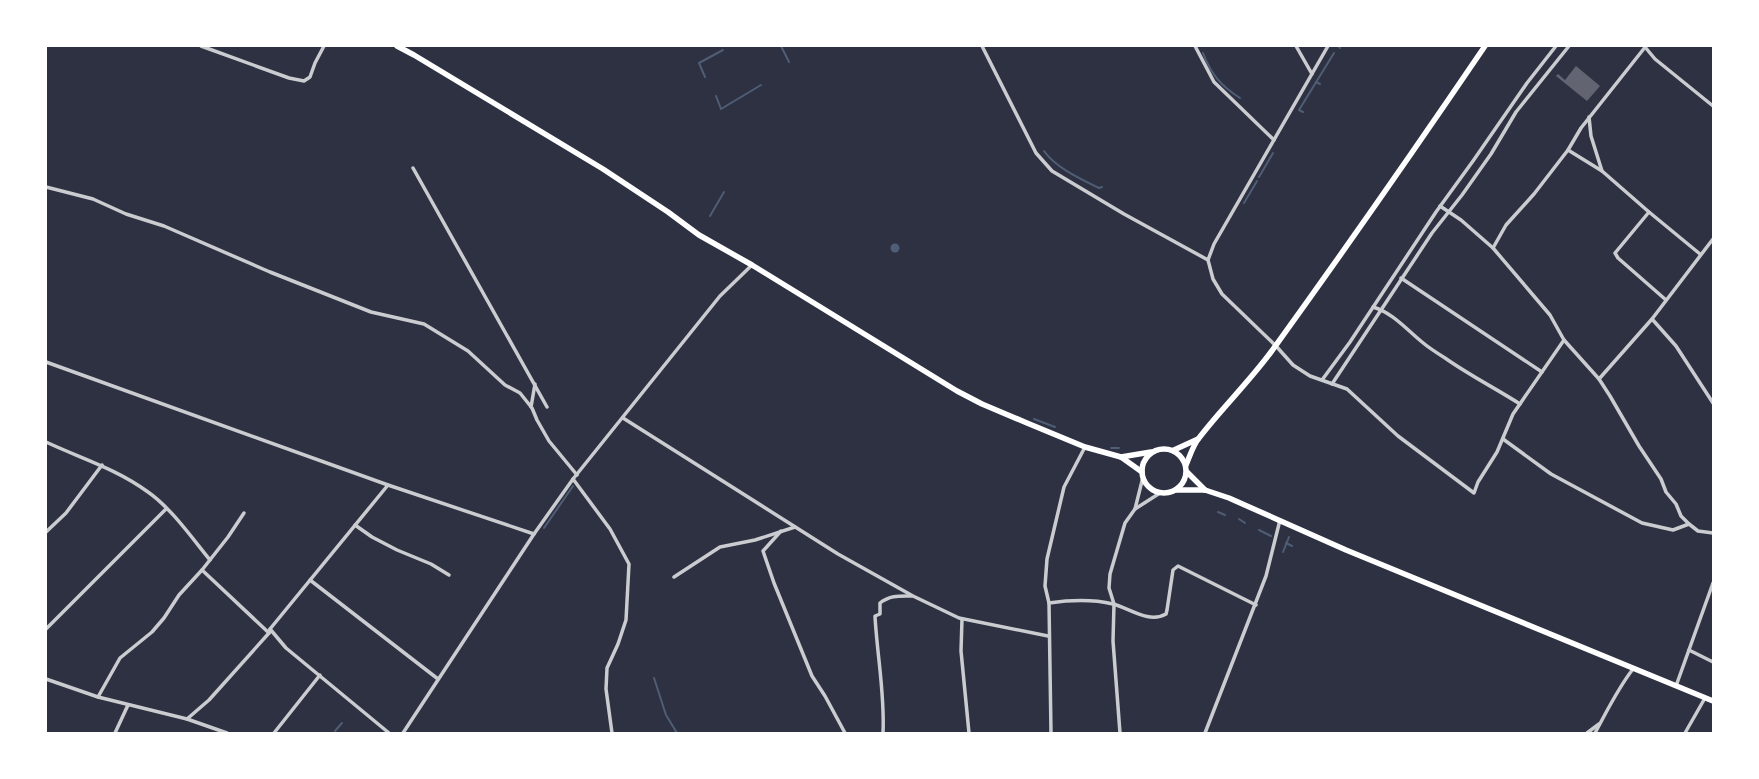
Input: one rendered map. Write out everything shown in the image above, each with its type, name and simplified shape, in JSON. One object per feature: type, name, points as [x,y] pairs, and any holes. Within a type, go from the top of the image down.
[{"type":"main road","points":[[397,46],[603,169],[668,212],[699,235],[752,265],[957,391],[1008,416],[1085,447],[1121,457],[1166,448],[1174,450],[1183,459],[1186,465]]},
{"type":"main road","points":[[1176,490],[1183,482],[1186,472],[1186,465],[1198,439],[1253,376],[1276,346],[1307,299],[1391,185],[1485,46]]},
{"type":"main road","points":[[1174,450],[1198,439]]},
{"type":"main road","points":[[1142,475],[1143,465],[1151,452]]},
{"type":"main road","points":[[1121,457],[1142,475],[1146,484],[1152,490],[1160,493],[1168,493],[1176,490],[1205,490],[1229,498],[1280,520],[1302,532],[1713,701]]},
{"type":"main road","points":[[1186,472],[1205,490]]},
{"type":"street","points":[[201,46],[289,78],[304,81],[310,77],[315,62],[324,46]]},
{"type":"street","points":[[982,46],[1036,153],[1052,171],[1124,214],[1208,260]]},
{"type":"street","points":[[1195,46],[1214,82],[1274,140]]},
{"type":"street","points":[[1296,46],[1312,74]]},
{"type":"street","points":[[1328,46],[1214,244],[1208,260],[1213,279],[1222,294],[1276,346],[1293,365],[1310,376],[1347,389],[1398,436],[1474,493],[1478,482],[1503,439],[1513,414],[1564,340]]},
{"type":"street","points":[[1322,380],[1373,307],[1440,206],[1527,83],[1539,70],[1556,46]]},
{"type":"street","points":[[1332,384],[1380,309],[1432,233],[1481,169],[1516,112],[1569,46]]},
{"type":"street","points":[[1493,248],[1506,225],[1534,194],[1568,150],[1578,131],[1645,47],[1655,59],[1713,106]]},
{"type":"street","points":[[1589,117],[1591,136],[1602,171]]},
{"type":"street","points":[[1568,150],[1602,171],[1700,254]]},
{"type":"street","points":[[413,168],[547,406]]},
{"type":"street","points":[[46,188],[93,199],[126,214],[164,226],[270,272],[371,312],[424,324],[468,351],[505,385],[520,393],[531,406],[549,441],[577,475]]},
{"type":"street","points":[[1440,206],[1461,220],[1493,248],[1550,315],[1564,340],[1599,379],[1661,479],[1666,492],[1676,504],[1681,516],[1698,531],[1713,533]]},
{"type":"street","points":[[1649,212],[1615,253],[1618,258],[1666,300]]},
{"type":"street","points":[[1599,379],[1652,319],[1700,254],[1713,239]]},
{"type":"street","points":[[404,732],[534,534],[573,479],[720,296],[752,265]]},
{"type":"street","points":[[1402,278],[1542,372]]},
{"type":"street","points":[[1373,307],[1380,309],[1394,318],[1422,342],[1466,373],[1494,387],[1520,404]]},
{"type":"street","points":[[1652,319],[1676,346],[1713,403]]},
{"type":"street","points":[[46,362],[388,485],[534,534]]},
{"type":"street","points":[[531,406],[535,384]]},
{"type":"street","points":[[623,418],[844,558],[913,596],[962,619],[1048,636]]},
{"type":"street","points":[[1503,439],[1551,474],[1642,523],[1673,530],[1689,524]]},
{"type":"street","points":[[46,442],[102,465],[149,492],[166,509],[210,560]]},
{"type":"street","points":[[1051,733],[1048,636],[1049,603],[1045,586],[1047,559],[1064,487],[1085,447]]},
{"type":"street","points":[[46,532],[66,513],[102,465]]},
{"type":"street","points":[[1135,509],[1142,475]]},
{"type":"street","points":[[573,479],[610,529],[629,564],[626,620],[607,668],[606,689],[612,733]]},
{"type":"street","points":[[187,719],[209,700],[270,631],[388,485]]},
{"type":"street","points":[[1120,733],[1113,641],[1114,604],[1109,588],[1110,574],[1125,523],[1135,509],[1160,493]]},
{"type":"street","points":[[46,629],[166,509]]},
{"type":"street","points":[[98,697],[120,658],[160,623],[179,596],[228,537],[244,513]]},
{"type":"street","points":[[1205,733],[1256,605],[1266,576],[1280,520]]},
{"type":"street","points":[[355,525],[378,540],[397,550],[431,564],[449,576]]},
{"type":"street","points":[[674,577],[720,547],[755,540],[795,527]]},
{"type":"street","points":[[781,532],[763,551],[774,583],[812,676],[825,696],[845,733]]},
{"type":"street","points":[[1049,603],[1080,600],[1114,604],[1140,615],[1157,618],[1166,614],[1173,570],[1178,566],[1256,605]]},
{"type":"street","points":[[202,570],[270,631],[286,648],[320,676],[321,679],[389,733]]},
{"type":"street","points":[[310,580],[438,679]]},
{"type":"street","points":[[1676,686],[1713,583]]},
{"type":"street","points":[[883,733],[881,669],[876,638],[875,616],[880,614],[880,604],[884,600],[896,596],[913,596]]},
{"type":"street","points":[[962,619],[961,651],[969,733]]},
{"type":"street","points":[[1689,650],[1713,662]]},
{"type":"street","points":[[1595,733],[1611,707],[1622,683],[1633,669]]},
{"type":"street","points":[[274,733],[320,676]]},
{"type":"street","points":[[46,679],[98,697],[187,719],[227,733]]},
{"type":"street","points":[[1685,733],[1705,698]]},
{"type":"street","points":[[114,733],[128,705]]},
{"type":"street","points":[[1587,733],[1601,723]]},
{"type":"water","points":[[895,243],[900,248],[895,253],[890,248]]},
{"type":"building","points":[[1576,66],[1600,86],[1587,101],[1556,76],[1558,74],[1565,80]]},
{"type":"waterway","points":[[781,46],[789,62]]},
{"type":"waterway","points":[[705,77],[699,63],[723,50]]},
{"type":"waterway","points":[[1203,53],[1209,67],[1217,79],[1227,89],[1240,98]]},
{"type":"waterway","points":[[1303,112],[1299,110],[1334,53]]},
{"type":"waterway","points":[[1316,82],[1320,84]]},
{"type":"waterway","points":[[716,96],[721,109],[761,85]]},
{"type":"waterway","points":[[1044,151],[1062,168],[1084,181],[1099,188],[1102,187]]},
{"type":"waterway","points":[[1259,177],[1273,153]]},
{"type":"waterway","points":[[1244,203],[1257,181]]},
{"type":"waterway","points":[[710,216],[724,192]]},
{"type":"waterway","points":[[1034,419],[1055,427]]},
{"type":"waterway","points":[[1111,448],[1119,448]]},
{"type":"waterway","points":[[544,528],[573,486]]},
{"type":"waterway","points":[[1218,512],[1225,515]]},
{"type":"waterway","points":[[1239,519],[1245,523]]},
{"type":"waterway","points":[[1259,530],[1271,536]]},
{"type":"waterway","points":[[1283,552],[1289,537]]},
{"type":"waterway","points":[[1286,543],[1292,546]]},
{"type":"waterway","points":[[654,678],[666,715],[677,733]]},
{"type":"waterway","points":[[335,731],[342,723]]}]
